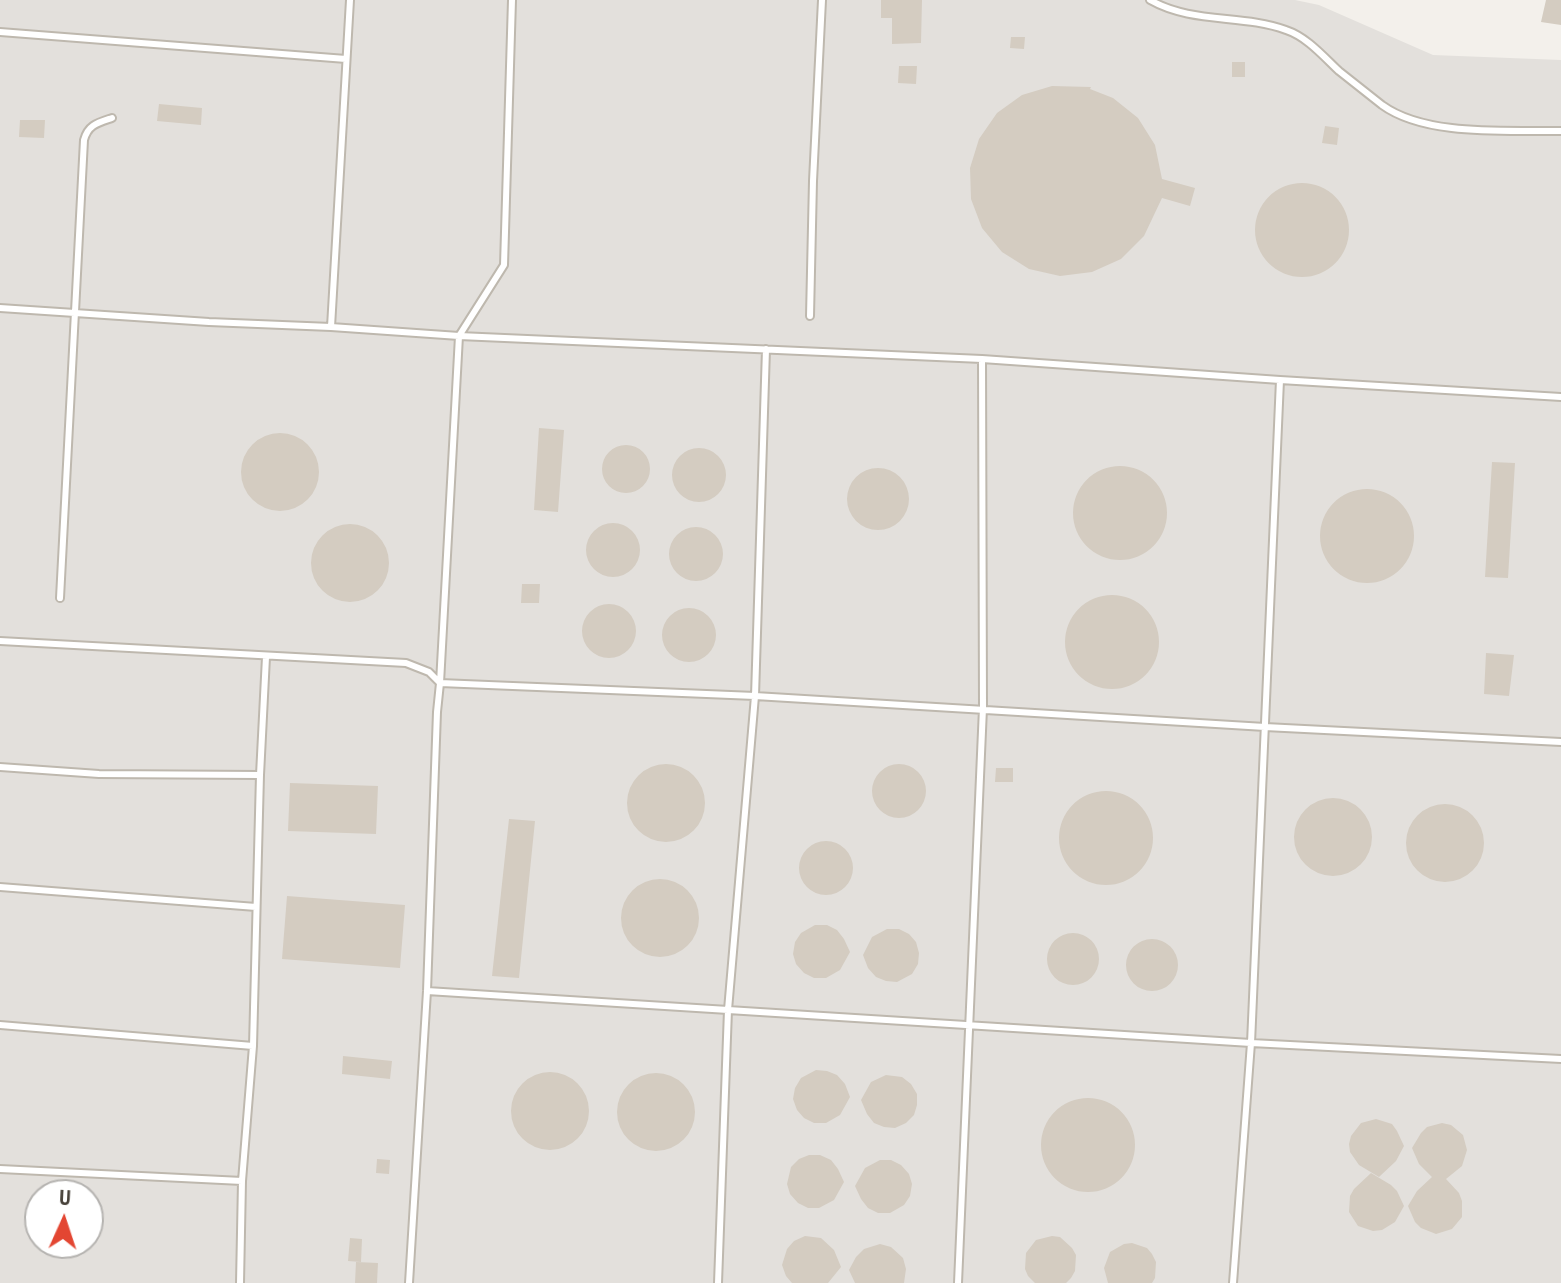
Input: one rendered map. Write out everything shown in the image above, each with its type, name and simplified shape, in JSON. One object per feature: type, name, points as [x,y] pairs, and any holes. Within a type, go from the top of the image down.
[{"type":"lane","points":[[331,327],[350,0]]},
{"type":"lane","points":[[409,1283],[427,991],[437,712],[459,336],[504,265],[512,0]]},
{"type":"lane","points":[[810,316],[822,0]]},
{"type":"lane","points":[[1150,0],[1183,14],[1268,25],[1295,34],[1385,107],[1405,118],[1451,128],[1561,131]]},
{"type":"lane","points":[[0,32],[346,59]]},
{"type":"lane","points":[[60,598],[84,140],[93,124],[112,118]]},
{"type":"lane","points":[[0,308],[459,336],[982,359],[1561,397]]},
{"type":"lane","points":[[718,1283],[728,1010],[755,696],[766,349]]},
{"type":"lane","points":[[958,1283],[983,708],[982,359]]},
{"type":"lane","points":[[1233,1283],[1251,1043],[1280,380]]},
{"type":"lane","points":[[0,641],[406,663],[429,672],[440,683],[983,708],[1265,727],[1561,742]]},
{"type":"lane","points":[[240,1283],[242,1181],[253,1046],[266,657]]},
{"type":"lane","points":[[0,767],[99,774],[260,775]]},
{"type":"lane","points":[[0,887],[256,907]]},
{"type":"lane","points":[[427,991],[1251,1043],[1561,1059]]},
{"type":"lane","points":[[0,1025],[253,1046]]},
{"type":"lane","points":[[0,1169],[242,1181]]},
{"type":"shaded area","points":[[0,0],[1295,0],[1319,5],[1433,55],[1561,60],[1561,1283],[0,1283]]},
{"type":"building","points":[[881,0],[922,0],[921,43],[892,44],[892,18],[881,18]]},
{"type":"building","points":[[1546,0],[1561,0],[1561,25],[1541,22]]},
{"type":"building","points":[[1011,37],[1025,37],[1024,49],[1010,48]]},
{"type":"building","points":[[1232,62],[1245,62],[1245,77],[1232,77]]},
{"type":"building","points":[[899,66],[917,66],[916,84],[898,83]]},
{"type":"building","points":[[1052,86],[1091,87],[1113,98],[1138,118],[1155,145],[1162,179],[1195,188],[1190,206],[1162,198],[1144,236],[1121,259],[1092,272],[1060,276],[1029,269],[1002,252],[982,228],[971,199],[970,168],[979,139],[997,113],[1022,95]]},
{"type":"building","points":[[159,104],[202,108],[201,125],[157,121]]},
{"type":"building","points":[[20,120],[45,120],[44,138],[19,137]]},
{"type":"building","points":[[1325,126],[1339,128],[1337,145],[1322,143]]},
{"type":"building","points":[[1293,183],[1311,183],[1336,196],[1346,212],[1349,230],[1346,248],[1336,264],[1311,277],[1293,277],[1268,264],[1255,239],[1255,221],[1268,196]]},
{"type":"building","points":[[539,428],[564,430],[558,512],[534,510]]},
{"type":"building","points":[[272,433],[288,433],[302,439],[313,450],[319,472],[313,494],[302,505],[288,511],[272,511],[258,505],[247,494],[241,480],[241,464],[247,450],[258,439]]},
{"type":"building","points":[[626,445],[643,452],[650,469],[643,486],[626,493],[609,486],[602,469],[609,452]]},
{"type":"building","points":[[699,448],[718,456],[726,475],[718,494],[699,502],[680,494],[672,475],[680,456]]},
{"type":"building","points":[[1492,462],[1515,463],[1508,578],[1485,577]]},
{"type":"building","points":[[1111,466],[1129,466],[1154,479],[1164,495],[1167,513],[1164,531],[1154,547],[1129,560],[1111,560],[1086,547],[1073,522],[1073,504],[1086,479]]},
{"type":"building","points":[[878,468],[890,470],[900,477],[907,487],[907,511],[900,521],[890,528],[878,530],[866,528],[856,521],[849,511],[847,499],[849,487],[856,477],[866,470]]},
{"type":"building","points":[[1358,489],[1376,489],[1401,502],[1411,518],[1414,536],[1411,554],[1401,570],[1376,583],[1358,583],[1333,570],[1320,545],[1320,527],[1333,502]]},
{"type":"building","points":[[613,523],[632,531],[640,550],[632,569],[613,577],[594,569],[586,550],[594,531]]},
{"type":"building","points":[[342,524],[358,524],[372,530],[383,541],[389,563],[383,585],[372,596],[358,602],[342,602],[328,596],[317,585],[311,571],[311,555],[317,541],[328,530]]},
{"type":"building","points":[[696,527],[715,535],[723,554],[715,573],[696,581],[677,573],[669,554],[677,535]]},
{"type":"building","points":[[522,584],[540,584],[539,603],[521,603]]},
{"type":"building","points":[[1103,595],[1121,595],[1146,608],[1156,624],[1159,642],[1156,660],[1146,676],[1121,689],[1103,689],[1078,676],[1065,651],[1065,633],[1078,608]]},
{"type":"building","points":[[609,604],[628,612],[636,631],[628,650],[609,658],[590,650],[582,631],[590,612]]},
{"type":"building","points":[[689,608],[708,616],[716,635],[708,654],[689,662],[670,654],[662,635],[670,616]]},
{"type":"building","points":[[1486,653],[1514,655],[1509,696],[1484,694]]},
{"type":"building","points":[[658,764],[674,764],[688,770],[699,781],[705,803],[699,825],[688,836],[674,842],[658,842],[644,836],[633,825],[627,811],[627,795],[633,781],[644,770]]},
{"type":"building","points":[[899,764],[918,772],[926,791],[918,810],[899,818],[880,810],[872,791],[880,772]]},
{"type":"building","points":[[996,768],[1013,768],[1013,782],[995,782]]},
{"type":"building","points":[[290,783],[378,786],[376,834],[288,831]]},
{"type":"building","points":[[1097,791],[1115,791],[1140,804],[1150,820],[1153,838],[1150,856],[1140,872],[1115,885],[1097,885],[1072,872],[1059,847],[1059,829],[1072,804]]},
{"type":"building","points":[[1325,798],[1341,798],[1355,804],[1366,815],[1372,837],[1366,859],[1355,870],[1341,876],[1325,876],[1311,870],[1300,859],[1294,845],[1294,829],[1300,815],[1311,804]]},
{"type":"building","points":[[1437,804],[1453,804],[1467,810],[1478,821],[1484,843],[1478,865],[1467,876],[1453,882],[1437,882],[1423,876],[1412,865],[1406,851],[1406,835],[1412,821],[1423,810]]},
{"type":"building","points":[[509,819],[535,821],[519,978],[492,976]]},
{"type":"building","points":[[826,841],[845,849],[853,868],[845,887],[826,895],[807,887],[799,868],[807,849]]},
{"type":"building","points":[[652,879],[668,879],[682,885],[693,896],[699,918],[693,940],[682,951],[668,957],[652,957],[638,951],[627,940],[621,926],[621,910],[627,896],[638,885]]},
{"type":"building","points":[[287,896],[405,905],[400,968],[282,959]]},
{"type":"building","points":[[815,925],[827,925],[837,930],[850,952],[840,970],[826,978],[814,978],[804,973],[796,964],[793,954],[795,942],[801,933]]},
{"type":"building","points":[[887,929],[899,929],[909,934],[916,942],[919,953],[918,964],[912,974],[897,982],[876,977],[863,955],[872,937]]},
{"type":"building","points":[[1073,933],[1091,941],[1099,959],[1091,977],[1073,985],[1055,977],[1047,959],[1055,941]]},
{"type":"building","points":[[1152,939],[1170,947],[1178,965],[1170,983],[1152,991],[1134,983],[1126,965],[1134,947]]},
{"type":"building","points":[[343,1056],[392,1061],[390,1079],[342,1074]]},
{"type":"building","points":[[816,1070],[837,1075],[850,1097],[840,1115],[826,1123],[814,1123],[804,1118],[793,1099],[801,1078]]},
{"type":"building","points":[[542,1072],[558,1072],[572,1078],[583,1089],[589,1111],[583,1133],[572,1144],[558,1150],[542,1150],[528,1144],[517,1133],[511,1119],[511,1103],[517,1089],[528,1078]]},
{"type":"building","points":[[648,1073],[664,1073],[678,1079],[689,1090],[695,1112],[689,1134],[678,1145],[664,1151],[648,1151],[634,1145],[623,1134],[617,1120],[617,1104],[623,1090],[634,1079]]},
{"type":"building","points":[[886,1075],[902,1077],[917,1094],[914,1115],[895,1128],[874,1123],[861,1100],[871,1082]]},
{"type":"building","points":[[1079,1098],[1097,1098],[1122,1111],[1132,1127],[1135,1145],[1132,1163],[1122,1179],[1097,1192],[1079,1192],[1054,1179],[1041,1154],[1041,1136],[1054,1111]]},
{"type":"building","points":[[1376,1119],[1392,1124],[1404,1146],[1396,1161],[1379,1177],[1359,1165],[1350,1152],[1349,1144],[1361,1123]]},
{"type":"building","points":[[1442,1123],[1451,1125],[1463,1135],[1467,1150],[1462,1166],[1446,1179],[1459,1193],[1462,1217],[1452,1229],[1436,1234],[1415,1222],[1408,1206],[1417,1191],[1432,1177],[1419,1164],[1412,1148],[1427,1127]]},
{"type":"building","points":[[809,1155],[820,1155],[831,1160],[844,1182],[834,1200],[819,1208],[808,1208],[798,1203],[790,1194],[787,1184],[791,1167]]},
{"type":"building","points":[[377,1159],[390,1160],[389,1174],[376,1173]]},
{"type":"building","points":[[880,1160],[891,1160],[901,1165],[909,1174],[912,1184],[910,1196],[904,1205],[890,1213],[878,1213],[868,1208],[855,1186],[865,1168]]},
{"type":"building","points":[[1371,1173],[1397,1191],[1404,1206],[1395,1222],[1382,1230],[1373,1231],[1358,1226],[1349,1212],[1350,1196]]},
{"type":"building","points":[[805,1236],[821,1238],[834,1250],[841,1267],[828,1283],[792,1283],[786,1276],[782,1265],[787,1249]]},
{"type":"building","points":[[1060,1237],[1072,1248],[1076,1255],[1075,1271],[1066,1283],[1035,1283],[1025,1269],[1026,1253],[1036,1240]]},
{"type":"building","points":[[350,1238],[362,1239],[361,1262],[348,1261]]},
{"type":"building","points":[[1132,1243],[1147,1248],[1156,1262],[1152,1283],[1108,1283],[1104,1268],[1110,1252]]},
{"type":"building","points":[[880,1244],[891,1247],[903,1258],[906,1269],[904,1283],[855,1283],[849,1270],[856,1257],[864,1249]]},
{"type":"building","points":[[356,1262],[378,1263],[377,1283],[355,1283]]}]
